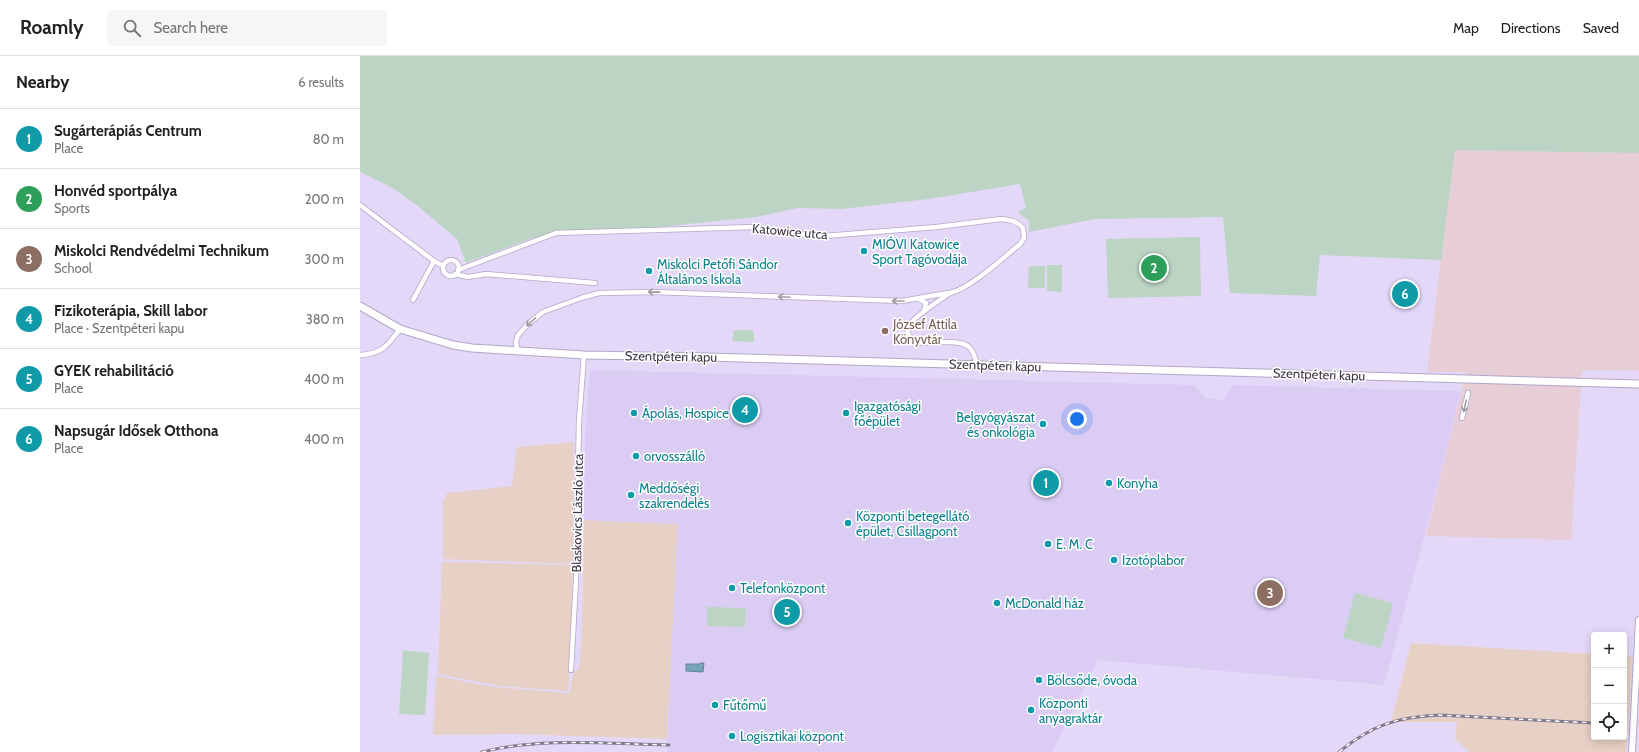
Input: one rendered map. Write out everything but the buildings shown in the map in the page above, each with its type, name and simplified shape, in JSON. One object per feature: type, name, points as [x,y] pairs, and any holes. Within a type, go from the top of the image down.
[{"type":"main road","name":"Szentpéteri kapu","points":[[360,306],[400,329],[459,346],[496,351],[584,355],[977,364],[1639,384]]},
{"type":"street","points":[[360,205],[434,261],[443,266],[445,274],[450,276],[456,272],[458,265],[453,260],[446,262],[443,266]]},
{"type":"street","name":"Katowice utca","points":[[456,272],[556,233],[755,227],[789,233],[824,236],[937,228],[1001,219],[1012,220],[1021,225],[1024,232],[1020,244],[984,274],[956,292],[902,301],[654,292],[599,293],[543,312],[518,336],[516,342],[517,352]]},
{"type":"street","points":[[413,300],[434,261]]},
{"type":"street","points":[[456,272],[468,277],[486,274],[596,283]]},
{"type":"street","name":"Katowice utca","points":[[950,293],[915,319],[908,326],[908,334],[913,342],[962,343],[969,346],[977,364]]},
{"type":"street","points":[[919,299],[926,304],[923,313]]},
{"type":"street","points":[[360,355],[380,352],[400,329]]},
{"type":"street","name":"Blaskovics László utca","points":[[571,670],[576,580],[579,421],[584,355]]},
{"type":"street","points":[[1462,418],[1468,393]]},
{"type":"street","points":[[1632,752],[1639,620]]},
{"type":"shaded area","points":[[1454,150],[1639,153],[1639,371],[1582,370],[1571,540],[1426,536],[1466,372],[1427,372]]},
{"type":"shaded area","points":[[590,370],[1195,385],[1205,398],[1224,400],[1232,385],[1461,391],[1427,527],[1384,685],[1098,660],[1052,752],[667,752],[678,524],[584,520],[585,435]]},
{"type":"shaded area","points":[[574,442],[573,564],[443,559],[443,501],[447,493],[512,486],[517,447]]},
{"type":"shaded area","points":[[584,520],[678,524],[667,739],[512,734],[433,735],[436,676],[494,687],[569,693],[574,671],[579,670],[582,634]]},
{"type":"shaded area","points":[[442,562],[573,565],[568,691],[500,686],[438,674]]},
{"type":"shaded area","points":[[1411,643],[1591,654],[1591,740],[1627,740],[1626,752],[1469,752],[1455,739],[1457,722],[1391,722]]},
{"type":"shaded area","points":[[1627,656],[1633,657],[1627,738]]},
{"type":"green space","points":[[360,56],[1639,56],[1639,153],[1455,150],[1441,260],[1320,255],[1316,296],[1230,293],[1223,217],[1095,219],[1029,232],[1029,221],[1018,212],[1026,208],[1020,184],[929,199],[841,209],[797,208],[756,217],[532,238],[466,263],[457,239],[419,207],[391,187],[360,172]]},
{"type":"green space","points":[[1200,237],[1201,296],[1108,298],[1106,239]]},
{"type":"green space","points":[[1047,265],[1062,265],[1062,292],[1047,291]]},
{"type":"green space","points":[[1029,266],[1045,266],[1045,288],[1028,288]]},
{"type":"green space","points":[[734,330],[752,330],[754,334],[754,342],[732,341]]},
{"type":"green space","points":[[1355,593],[1393,603],[1381,648],[1343,638]]},
{"type":"green space","points":[[707,607],[746,608],[745,627],[707,626]]},
{"type":"green space","points":[[403,650],[429,653],[425,715],[399,714]]},
{"type":"water","points":[[704,663],[703,672],[686,671],[686,664]]},
{"type":"railway","points":[[1339,752],[1374,729],[1398,720],[1424,716],[1439,715],[1591,723]]},
{"type":"railway","points":[[482,752],[527,744],[575,742],[669,745]]},
{"type":"place","name":"MIÓVI Katowice Sport Tagóvodája","points":[[864,251]]},
{"type":"place","name":"Honvéd sportpálya","points":[[1154,268]]},
{"type":"place","name":"Miskolci Petőfi Sándor Általános Iskola","points":[[649,271]]},
{"type":"place","name":"Napsugár Idősek Otthona","points":[[1405,294]]},
{"type":"place","name":"József Attila Könyvtár","points":[[885,331]]},
{"type":"place","name":"Fizikoterápia, Skill labor","points":[[745,410]]},
{"type":"place","name":"Ápolás, Hospice","points":[[634,413]]},
{"type":"place","name":"Igazgatósági főépület","points":[[846,413]]},
{"type":"place","name":"Belgyógyászat és onkológia","points":[[1043,424]]},
{"type":"place","name":"orvosszálló","points":[[636,456]]},
{"type":"place","name":"Sugárterápiás Centrum","points":[[1046,483]]},
{"type":"place","name":"Konyha","points":[[1109,483]]},
{"type":"place","name":"Meddőségi szakrendelés","points":[[631,495]]},
{"type":"place","name":"Központi betegellátó épület, Csillagpont","points":[[848,523]]},
{"type":"place","name":"E. M. C","points":[[1048,544]]},
{"type":"place","name":"Izotóplabor","points":[[1114,560]]},
{"type":"place","name":"Telefonközpont","points":[[732,588]]},
{"type":"place","name":"Miskolci Rendvédelmi Technikum","points":[[1270,593]]},
{"type":"place","name":"McDonald ház","points":[[997,603]]},
{"type":"place","name":"GYEK rehabilitáció","points":[[787,612]]},
{"type":"place","name":"Bölcsőde, óvoda","points":[[1039,680]]},
{"type":"place","name":"Fűtőmű","points":[[715,705]]},
{"type":"place","name":"Központi anyagraktár","points":[[1031,710]]},
{"type":"place","name":"Logisztikai központ","points":[[732,736]]}]
